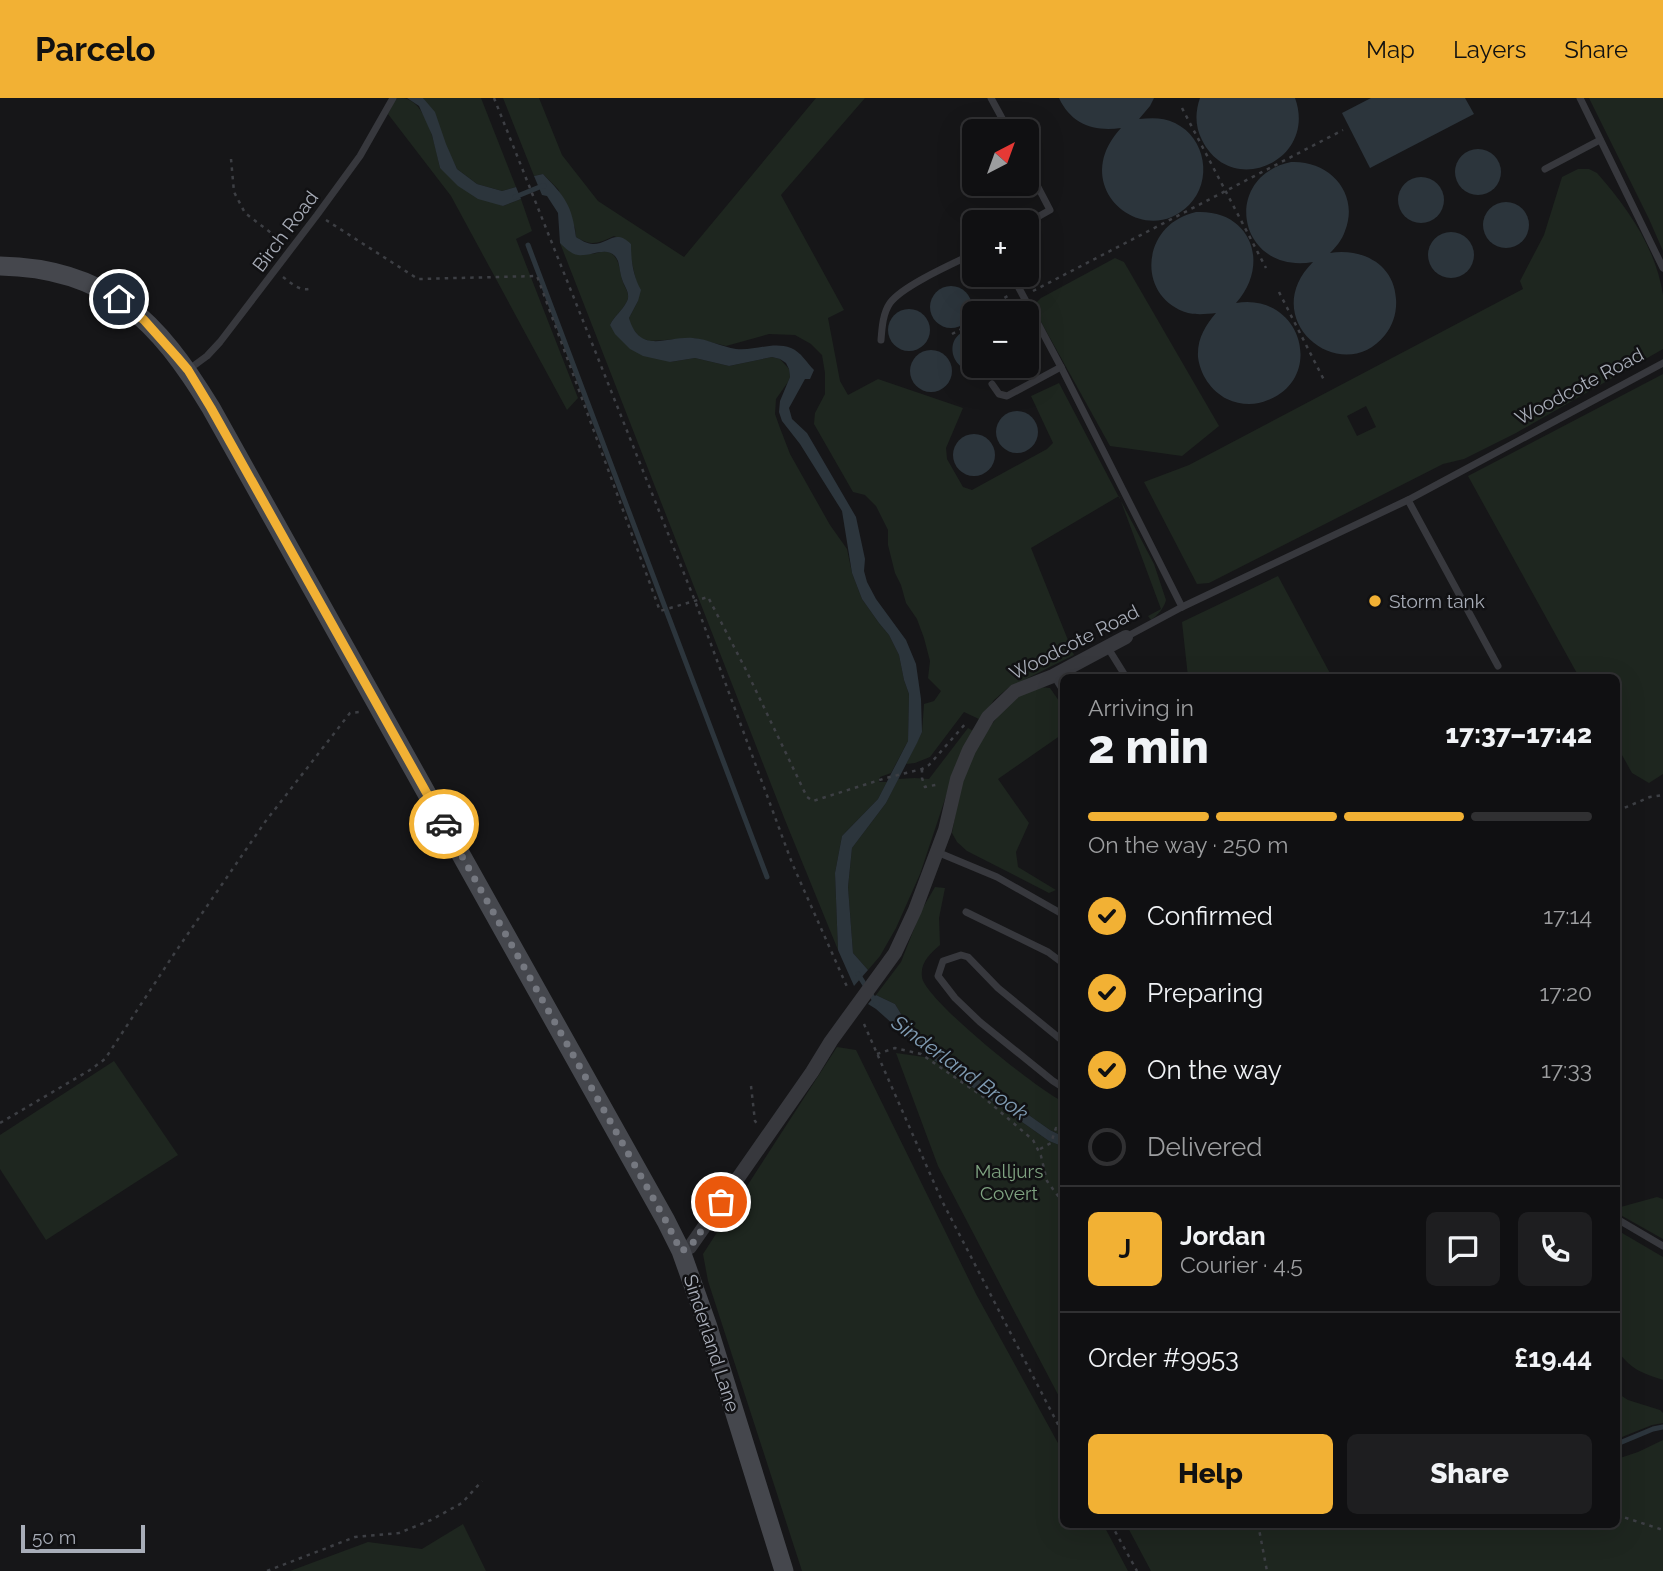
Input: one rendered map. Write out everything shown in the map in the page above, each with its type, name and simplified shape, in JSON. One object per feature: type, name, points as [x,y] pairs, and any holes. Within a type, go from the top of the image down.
[{"type":"street","name":"Sinderland Lane","points":[[0,266],[44,270],[73,277],[97,286],[119,299],[144,320],[188,370],[211,408],[681,1251],[708,1327],[785,1571]]},
{"type":"street","name":"Woodcote Road","points":[[681,1251],[690,1247],[831,1041],[886,967],[903,938],[945,830],[957,779],[969,750],[988,717],[1015,691],[1053,676],[1126,637]]},
{"type":"lane","name":"Birch Road","points":[[188,370],[220,342],[292,249],[360,156],[393,98]]},
{"type":"lane","points":[[991,98],[1002,119]]},
{"type":"lane","points":[[1580,98],[1663,268]]},
{"type":"lane","points":[[1545,169],[1600,140]]},
{"type":"lane","points":[[1039,216],[1050,210],[1040,191]]},
{"type":"lane","points":[[880,340],[889,304],[900,292],[962,260]]},
{"type":"lane","points":[[1019,287],[1182,607]]},
{"type":"lane","name":"Woodcote Road","points":[[1126,637],[1182,607],[1408,500],[1663,363]]},
{"type":"lane","points":[[992,384],[999,394],[1007,396],[1061,367]]},
{"type":"lane","points":[[1408,500],[1498,666]]},
{"type":"lane","points":[[1108,648],[1124,674]]},
{"type":"lane","points":[[1053,676],[1060,686]]},
{"type":"lane","points":[[936,852],[997,877],[1060,913]]},
{"type":"lane","points":[[966,912],[1048,952],[1060,961]]},
{"type":"lane","points":[[1060,1039],[998,988],[968,957],[961,955],[943,961],[937,976],[954,998],[989,1030],[1060,1085]]},
{"type":"lane","points":[[1620,1221],[1663,1246]]},
{"type":"path","points":[[494,98],[695,601],[793,863],[849,990]]},
{"type":"path","points":[[1182,108],[1266,268]]},
{"type":"path","points":[[1002,301],[1226,191],[1343,130]]},
{"type":"path","points":[[231,159],[234,192],[245,213],[292,249]]},
{"type":"path","points":[[317,215],[418,279],[537,276],[660,611],[708,597],[807,797],[813,801],[922,769],[929,765],[965,723],[983,726]]},
{"type":"path","points":[[275,271],[298,288],[309,289]]},
{"type":"path","points":[[1279,292],[1324,380]]},
{"type":"path","points":[[952,334],[962,329]]},
{"type":"path","points":[[0,1123],[105,1059],[265,822],[350,713],[363,712],[377,704]]},
{"type":"path","points":[[922,769],[925,787],[957,779]]},
{"type":"path","points":[[1620,810],[1663,794]]},
{"type":"path","points":[[860,1016],[942,1201],[1060,1428]]},
{"type":"path","points":[[877,1055],[895,1048],[921,1054],[982,1096],[1033,1140],[1041,1156],[1047,1181],[1060,1198]]},
{"type":"path","points":[[751,1086],[755,1121],[768,1135]]},
{"type":"path","points":[[1038,1150],[1051,1143],[1056,1128],[1060,1130]]},
{"type":"path","points":[[267,1571],[355,1537],[399,1533],[431,1520],[462,1503],[482,1480]]},
{"type":"path","points":[[1620,1516],[1663,1530]]},
{"type":"path","points":[[1113,1528],[1137,1571]]},
{"type":"path","points":[[1259,1528],[1267,1571]]},
{"type":"green space","points":[[396,98],[414,103],[426,119],[440,168],[503,206],[521,199],[532,231],[516,239],[578,398],[567,410],[451,196],[388,114]]},
{"type":"green space","points":[[423,98],[481,98],[516,187],[502,191],[477,184],[457,169]]},
{"type":"green space","points":[[503,98],[539,98],[562,155],[598,201],[684,257],[816,98],[865,98],[781,195],[844,310],[828,318],[840,381],[848,395],[878,379],[963,408],[946,448],[947,459],[963,487],[972,490],[1047,449],[1053,443],[1031,396],[1059,383],[1118,496],[1031,548],[1074,655],[1008,688],[994,700],[981,720],[964,712],[930,757],[906,764],[922,732],[924,704],[934,701],[941,691],[928,678],[930,661],[924,638],[917,619],[906,603],[895,573],[888,545],[888,530],[876,506],[865,495],[853,492],[814,424],[815,413],[825,394],[822,355],[811,344],[795,335],[769,334],[726,346],[694,338],[650,341],[640,338],[631,326],[629,318],[638,301],[631,244],[614,236],[595,243],[576,237],[575,228],[558,189],[543,174],[534,176]]},
{"type":"green space","points":[[1589,98],[1663,98],[1663,251],[1649,219]]},
{"type":"green space","points":[[1578,169],[1589,169],[1597,173],[1639,229],[1654,261],[1663,295],[1663,349],[1516,433],[1464,459],[1443,464],[1209,583],[1197,584],[1144,482],[1189,465],[1523,289],[1520,281],[1544,235],[1562,177]],"holes":[[[1366,406],[1376,427],[1357,436],[1347,416]]]},
{"type":"green space","points":[[560,243],[578,253],[606,252],[615,257],[628,297],[610,325],[670,362],[695,358],[729,366],[772,357],[780,359],[789,369],[788,382],[776,399],[775,414],[780,428],[790,454],[830,525],[847,549],[852,573],[862,599],[889,635],[899,655],[909,694],[908,741],[891,773],[880,777],[879,782],[887,782],[878,799],[842,836],[835,873],[838,950],[785,820]]},
{"type":"green space","points":[[1115,258],[1124,262],[1219,426],[1182,456],[1110,446],[1039,318],[1038,301]]},
{"type":"green space","points":[[1663,374],[1663,774],[1649,783],[1632,773],[1620,751],[1620,674],[1577,674],[1468,476]]},
{"type":"green space","points":[[1121,501],[1154,564],[1166,600],[1164,606],[1151,620],[1148,616],[1161,609]]},
{"type":"green space","points":[[1278,576],[1330,674],[1188,674],[1182,622]]},
{"type":"green space","points":[[1040,687],[1050,688],[1060,702],[1060,736],[998,779],[1029,823],[1016,852],[1018,867],[1056,890],[1049,893],[967,851],[952,833],[966,767],[989,728],[1005,707],[1018,696]]},
{"type":"green space","points":[[968,728],[975,732],[951,781],[920,874],[896,928],[880,956],[868,970],[853,953],[848,887],[852,848],[886,803],[898,779],[929,779]]},
{"type":"green space","points":[[935,887],[945,888],[939,918],[940,945],[926,959],[923,967],[922,977],[928,988],[961,1024],[1060,1100],[1060,1135],[929,1045],[909,1027],[895,1004],[876,995],[901,962],[921,911]]},
{"type":"green space","points":[[837,1047],[856,1050],[976,1294],[1060,1447],[1060,1528],[1105,1528],[1128,1571],[802,1571],[708,1281],[703,1254]]},
{"type":"green space","name":"Malljurs Covert","points":[[896,1053],[931,1058],[1049,1141],[1060,1145],[1060,1398],[938,1166]]},
{"type":"green space","points":[[114,1061],[178,1155],[46,1240],[0,1169],[0,1135]]},
{"type":"green space","points":[[1657,1197],[1663,1199],[1663,1239],[1620,1215],[1620,1207]]},
{"type":"green space","points":[[1620,1232],[1663,1257],[1663,1380],[1637,1370],[1620,1354]]},
{"type":"green space","points":[[1620,1395],[1660,1410],[1663,1413],[1663,1423],[1620,1438]]},
{"type":"green space","points":[[1663,1440],[1663,1571],[1151,1571],[1128,1528],[1620,1528],[1620,1458]]},
{"type":"green space","points":[[463,1524],[486,1571],[290,1571],[368,1542],[422,1549]]},
{"type":"water","points":[[407,98],[423,98],[435,112],[457,169],[477,184],[502,191],[516,187],[521,199],[503,206],[478,199],[458,186],[440,168],[432,135],[419,106]]},
{"type":"water","points":[[1059,98],[1154,98],[1139,119],[1157,118],[1170,121],[1194,139],[1203,161],[1197,195],[1189,205],[1171,217],[1152,221],[1133,216],[1118,206],[1106,190],[1102,171],[1106,150],[1121,128],[1102,129],[1084,124],[1070,114]]},
{"type":"water","points":[[1200,98],[1295,98],[1299,120],[1294,139],[1283,155],[1268,165],[1250,169],[1232,167],[1215,158],[1202,140],[1196,119]]},
{"type":"water","points":[[1371,98],[1465,98],[1474,114],[1370,168],[1342,113]]},
{"type":"water","points":[[1478,149],[1494,156],[1501,172],[1494,188],[1478,195],[1462,188],[1455,172],[1462,156]]},
{"type":"water","points":[[1291,162],[1305,163],[1329,173],[1345,192],[1349,217],[1342,237],[1330,253],[1353,253],[1374,261],[1382,267],[1394,286],[1396,304],[1392,323],[1385,335],[1367,350],[1347,355],[1328,351],[1311,340],[1299,325],[1294,305],[1298,284],[1313,262],[1288,262],[1268,254],[1254,240],[1247,223],[1247,204],[1254,186],[1268,171]]},
{"type":"water","points":[[543,174],[566,202],[576,237],[593,244],[621,237],[631,244],[633,268],[641,290],[629,318],[640,336],[655,341],[699,339],[736,349],[784,346],[798,352],[814,370],[810,379],[805,379],[789,408],[792,419],[807,433],[856,517],[867,582],[906,640],[916,664],[921,699],[922,732],[917,743],[886,803],[852,848],[848,887],[853,953],[868,970],[854,986],[838,950],[835,873],[842,836],[878,799],[908,741],[909,694],[899,655],[889,635],[862,599],[852,573],[842,511],[800,444],[782,421],[780,401],[790,377],[786,363],[772,357],[729,366],[695,358],[670,362],[643,356],[630,349],[610,325],[628,297],[618,261],[615,256],[606,252],[575,254],[560,243],[558,213],[547,196],[542,195],[534,176]]},
{"type":"water","points":[[1421,177],[1437,184],[1444,200],[1437,216],[1421,223],[1405,216],[1398,200],[1405,184]]},
{"type":"water","points":[[1506,202],[1522,209],[1529,225],[1522,241],[1506,248],[1490,241],[1483,225],[1490,209]]},
{"type":"water","points":[[1196,212],[1215,213],[1230,219],[1242,229],[1250,242],[1252,272],[1247,288],[1236,303],[1258,303],[1277,310],[1290,323],[1298,339],[1301,356],[1297,374],[1286,389],[1263,402],[1237,403],[1221,396],[1211,387],[1201,370],[1198,350],[1202,333],[1216,313],[1188,313],[1171,305],[1159,292],[1153,277],[1155,245],[1164,231],[1178,219]]},
{"type":"water","points":[[1451,232],[1467,239],[1474,255],[1467,271],[1451,278],[1435,271],[1428,255],[1435,239]]},
{"type":"water","points":[[943,288],[959,288],[966,292],[970,299],[962,301],[962,324],[959,326],[943,326],[936,322],[932,315],[932,299],[936,292]]},
{"type":"water","points":[[909,309],[924,315],[930,330],[924,345],[909,351],[894,345],[888,330],[894,315]]},
{"type":"water","points":[[962,333],[962,366],[954,355],[956,338]]},
{"type":"water","points":[[931,350],[946,356],[952,371],[946,386],[931,392],[916,386],[910,371],[916,356]]},
{"type":"water","points":[[1017,411],[1032,417],[1038,432],[1032,447],[1017,453],[1002,447],[996,432],[1002,417]]},
{"type":"water","points":[[974,434],[989,440],[995,455],[989,470],[974,476],[959,470],[953,455],[959,440]]},
{"type":"water","points":[[876,995],[895,1004],[909,1027],[929,1045],[1060,1135],[1060,1145],[1049,1141],[931,1058],[868,1004]]},
{"type":"waterway","name":"Sinderland Brook","points":[[515,197],[544,186]]},
{"type":"waterway","points":[[528,245],[767,877]]},
{"type":"waterway","name":"Sinderland Brook","points":[[858,974],[877,1004]]},
{"type":"waterway","name":"Sinderland Brook","points":[[1620,1443],[1663,1427]]},
{"type":"way so far","points":[[444,824],[681,1251],[690,1247],[721,1202]]},
{"type":"place","name":"Storm tank","points":[[1375,601]]},
{"type":"route","points":[[119,299],[144,320],[188,370],[444,824]]}]
